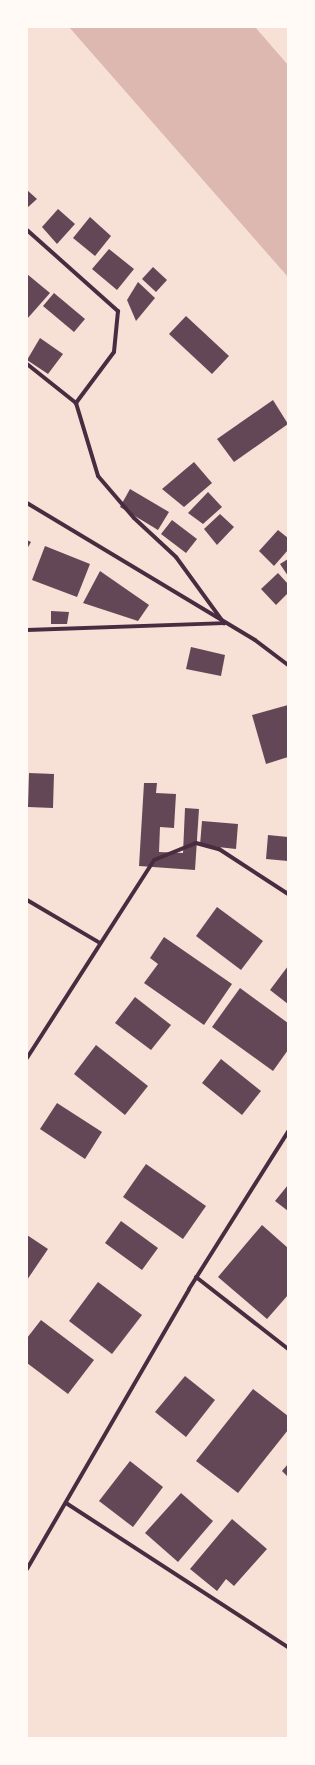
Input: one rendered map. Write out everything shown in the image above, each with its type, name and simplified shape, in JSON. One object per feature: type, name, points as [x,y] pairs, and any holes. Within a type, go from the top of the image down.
[{"type":"street","points":[[27,230],[118,311],[114,352],[76,404]]},
{"type":"street","points":[[27,364],[76,404],[98,476],[134,518],[176,557],[224,623]]},
{"type":"street","points":[[27,502],[224,623],[288,665]]},
{"type":"street","points":[[27,630],[224,623]]},
{"type":"street","points":[[27,1058],[154,860],[176,848],[196,843],[219,849],[288,894]]},
{"type":"street","points":[[27,900],[100,943]]},
{"type":"street","points":[[27,1569],[196,1277],[288,1132]]},
{"type":"street","points":[[196,1277],[288,1349]]},
{"type":"street","points":[[66,1503],[288,1647]]},
{"type":"shaded area","points":[[69,27],[255,27],[288,65],[288,277]]},
{"type":"building","points":[[27,190],[37,199],[27,208]]},
{"type":"building","points":[[58,209],[75,224],[57,244],[42,227]]},
{"type":"building","points":[[90,217],[111,236],[95,256],[73,238]]},
{"type":"building","points":[[109,249],[134,269],[117,290],[92,269]]},
{"type":"building","points":[[153,267],[167,280],[156,292],[142,279]]},
{"type":"building","points":[[27,274],[50,293],[27,319]]},
{"type":"building","points":[[138,282],[155,298],[136,321],[127,300]]},
{"type":"building","points":[[54,293],[85,319],[74,332],[43,306]]},
{"type":"building","points":[[186,316],[229,356],[212,374],[169,334]]},
{"type":"building","points":[[40,338],[63,354],[48,374],[27,360]]},
{"type":"building","points":[[273,400],[288,424],[234,462],[217,439]]},
{"type":"building","points":[[194,462],[212,483],[184,507],[162,489]]},
{"type":"building","points":[[130,489],[169,512],[158,530],[120,507]]},
{"type":"building","points":[[208,492],[222,507],[203,524],[188,513]]},
{"type":"building","points":[[220,514],[234,527],[217,545],[204,529]]},
{"type":"building","points":[[172,520],[197,539],[186,553],[161,534]]},
{"type":"building","points":[[278,530],[288,538],[288,550],[274,566],[259,551]]},
{"type":"building","points":[[27,540],[31,542],[27,549]]},
{"type":"building","points":[[45,546],[90,564],[77,597],[32,580]]},
{"type":"building","points":[[288,559],[288,576],[280,564]]},
{"type":"building","points":[[100,571],[149,605],[138,621],[83,603]]},
{"type":"building","points":[[278,573],[288,584],[288,593],[276,605],[261,589]]},
{"type":"building","points":[[51,611],[69,612],[67,624],[51,624]]},
{"type":"building","points":[[191,647],[225,655],[221,676],[186,669]]},
{"type":"building","points":[[288,705],[288,757],[266,764],[252,715]]},
{"type":"building","points":[[29,773],[54,774],[53,808],[28,807]]},
{"type":"building","points":[[144,783],[157,783],[156,793],[176,794],[174,828],[160,827],[159,852],[183,853],[185,808],[199,809],[195,870],[139,866]]},
{"type":"building","points":[[202,821],[238,824],[236,849],[200,845]]},
{"type":"building","points":[[268,835],[288,837],[288,861],[266,859]]},
{"type":"building","points":[[217,907],[263,941],[241,970],[196,936]]},
{"type":"building","points":[[164,937],[232,984],[204,1025],[144,983],[158,964],[150,958]]},
{"type":"building","points":[[288,966],[288,1004],[270,990]]},
{"type":"building","points":[[240,988],[288,1023],[288,1050],[273,1071],[212,1027]]},
{"type":"building","points":[[135,997],[171,1025],[151,1050],[115,1023]]},
{"type":"building","points":[[96,1045],[148,1086],[125,1115],[74,1074]]},
{"type":"building","points":[[221,1059],[261,1091],[242,1115],[202,1083]]},
{"type":"building","points":[[57,1103],[102,1132],[85,1159],[40,1129]]},
{"type":"building","points":[[146,1164],[206,1206],[183,1239],[123,1197]]},
{"type":"building","points":[[288,1185],[288,1211],[275,1201]]},
{"type":"building","points":[[121,1221],[158,1248],[142,1270],[105,1243]]},
{"type":"building","points":[[262,1225],[288,1248],[288,1295],[267,1319],[218,1277]]},
{"type":"building","points":[[27,1235],[48,1249],[27,1280]]},
{"type":"building","points":[[98,1282],[142,1315],[112,1354],[69,1321]]},
{"type":"building","points":[[41,1320],[94,1360],[68,1394],[27,1363],[27,1338]]},
{"type":"building","points":[[185,1376],[215,1400],[186,1437],[155,1412]]},
{"type":"building","points":[[253,1389],[288,1416],[288,1430],[238,1493],[196,1461]]},
{"type":"building","points":[[130,1461],[163,1487],[133,1527],[99,1501]]},
{"type":"building","points":[[288,1464],[288,1477],[282,1471]]},
{"type":"building","points":[[181,1493],[213,1521],[178,1562],[145,1533]]},
{"type":"building","points":[[232,1519],[267,1549],[234,1586],[226,1579],[217,1591],[190,1569]]}]
